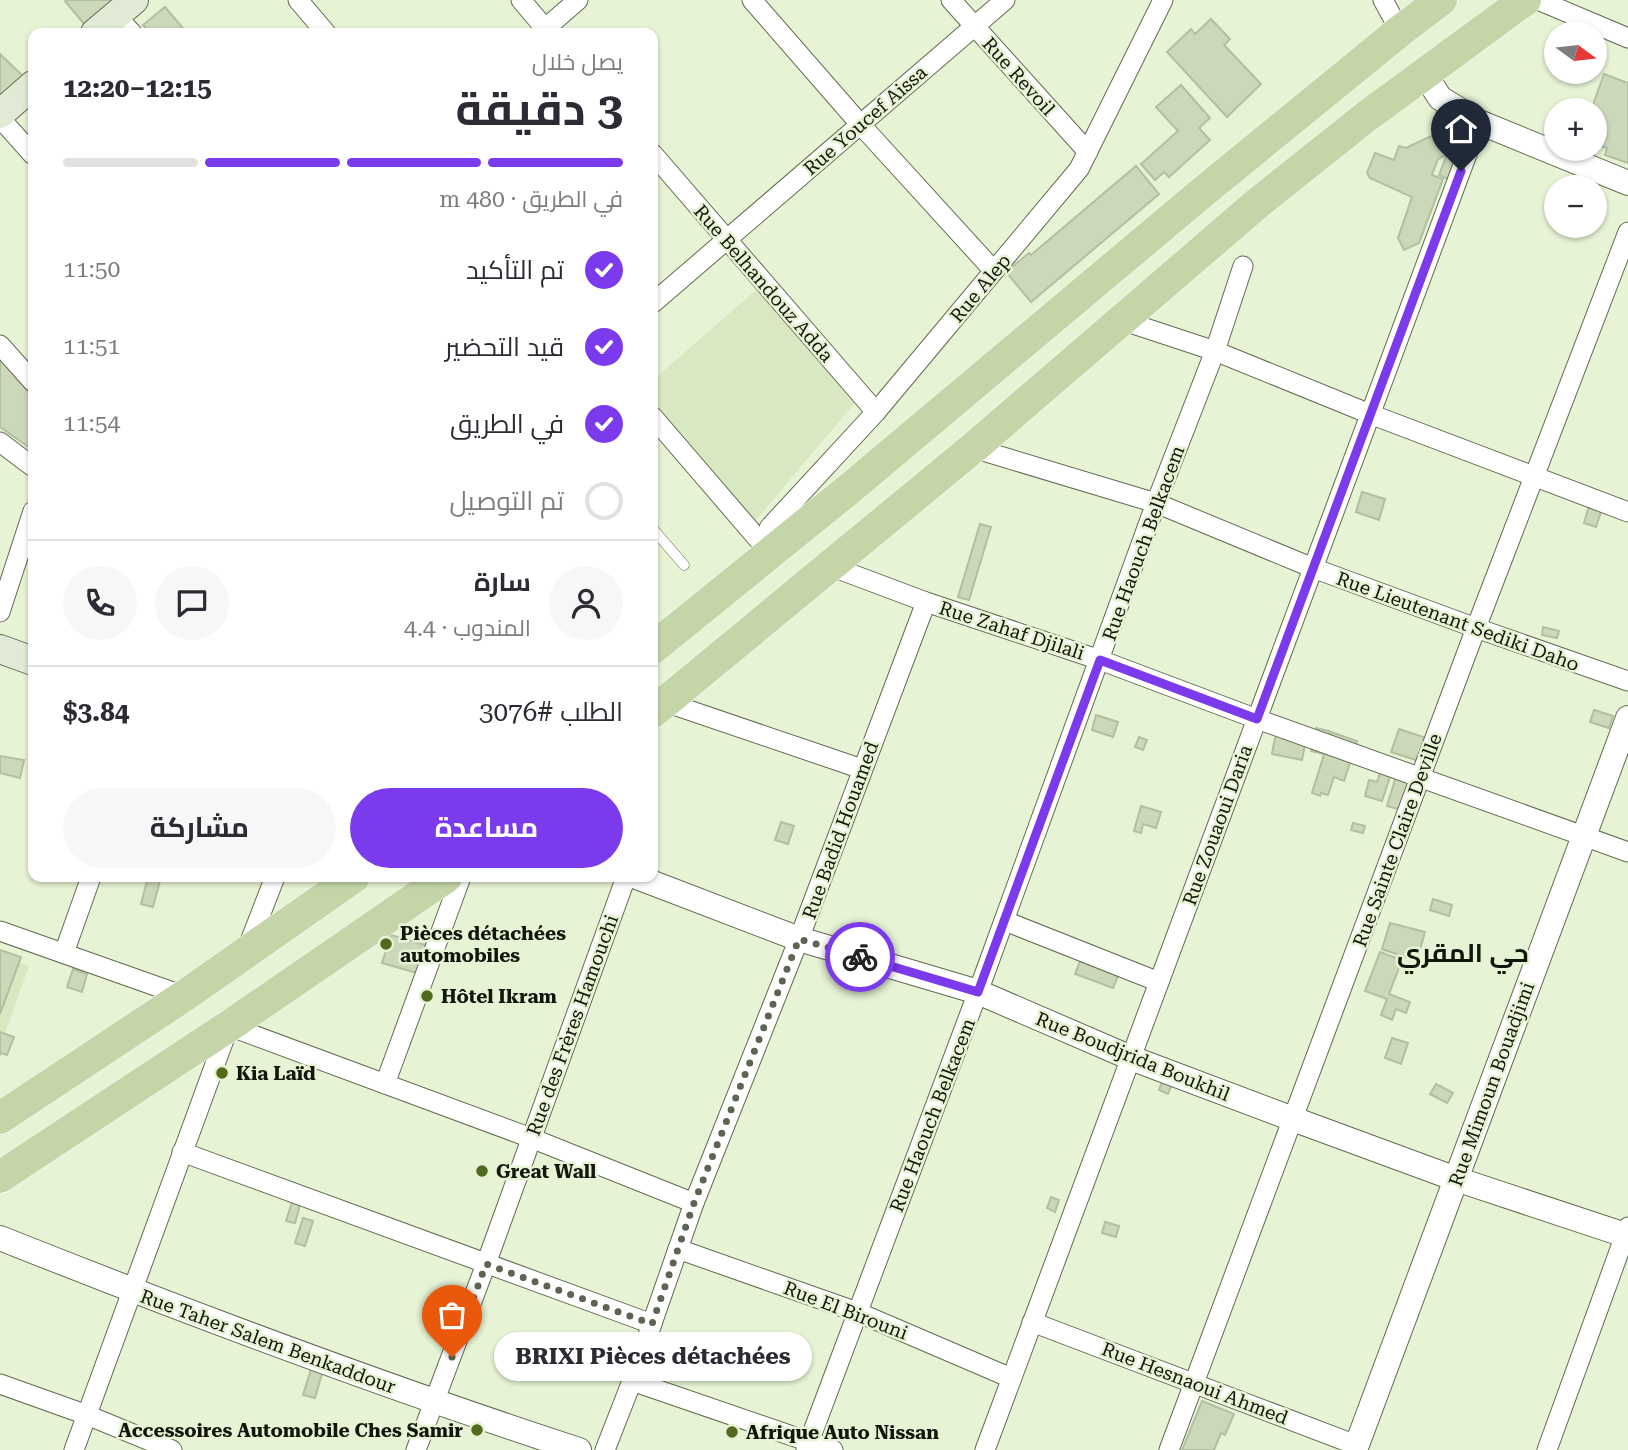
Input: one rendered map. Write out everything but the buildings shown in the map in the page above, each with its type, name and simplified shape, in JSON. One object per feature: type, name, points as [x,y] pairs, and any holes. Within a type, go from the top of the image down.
[{"type":"main road","points":[[658,641],[848,490],[1193,200],[1441,0]]},
{"type":"main road","points":[[659,707],[973,448],[1259,202],[1424,73],[1525,0]]},
{"type":"main road","points":[[0,116],[28,91]]},
{"type":"main road","points":[[0,649],[28,660]]},
{"type":"main road","points":[[0,1118],[184,996],[348,882]]},
{"type":"main road","points":[[0,1177],[229,1026],[439,882]]},
{"type":"street","points":[[298,0],[322,28]]},
{"type":"street","points":[[521,0],[542,28]]},
{"type":"street","points":[[549,28],[578,0]]},
{"type":"street","points":[[752,0],[994,271]]},
{"type":"street","name":"Rue Revoil","points":[[951,0],[1088,152]]},
{"type":"street","name":"Rue Youcef Aissa","points":[[658,299],[1004,0]]},
{"type":"street","name":"Rue Alep","points":[[769,552],[769,528],[876,412],[1079,169],[1163,0]]},
{"type":"street","points":[[1382,0],[1400,31]]},
{"type":"street","points":[[1538,0],[1628,38]]},
{"type":"street","points":[[1424,73],[1440,98],[1479,122],[1628,183]]},
{"type":"street","points":[[0,116],[28,149]]},
{"type":"street","name":"Rue Zouaoui Daria","points":[[985,1450],[1479,122]]},
{"type":"street","name":"Rue Belhandouz Adda","points":[[658,160],[876,412]]},
{"type":"street","name":"Rue Sainte Claire Deville","points":[[1169,1450],[1476,628],[1628,232]]},
{"type":"street","name":"Rue Haouch Belkacem","points":[[808,1445],[1005,920],[1156,503],[1215,351],[1243,265]]},
{"type":"street","points":[[1121,320],[1215,351],[1370,414],[1628,512]]},
{"type":"street","points":[[0,345],[28,376]]},
{"type":"street","points":[[658,424],[769,552]]},
{"type":"street","points":[[0,442],[28,463]]},
{"type":"street","name":"Rue Lieutenant Sediki Daho","points":[[973,448],[1156,503],[1313,568],[1628,681]]},
{"type":"street","points":[[0,612],[28,526]]},
{"type":"street","name":"Rue Zahaf Djilali","points":[[830,566],[926,602],[1100,660],[1628,852]]},
{"type":"street","name":"Rue Badid Houamed","points":[[605,1450],[694,1203],[799,939],[926,602]]},
{"type":"street","points":[[659,707],[862,769]]},
{"type":"street","name":"Rue Mimoun Bouadjimi","points":[[1356,1447],[1628,718]]},
{"type":"street","points":[[64,953],[89,882]]},
{"type":"street","points":[[245,953],[273,882]]},
{"type":"street","points":[[385,1084],[459,882]]},
{"type":"street","name":"Rue des Frères Hamouchi","points":[[416,1450],[624,882]]},
{"type":"street","name":"Rue Boudjrida Boukhil","points":[[650,882],[799,939],[978,992],[1131,1058],[1293,1119],[1456,1179],[1627,1233]]},
{"type":"street","points":[[1005,920],[1159,982]]},
{"type":"street","points":[[0,931],[184,996]]},
{"type":"street","points":[[74,1450],[229,1026],[531,1138],[694,1203]]},
{"type":"street","points":[[182,1152],[652,1324]]},
{"type":"street","points":[[1547,1450],[1627,1233]]},
{"type":"street","name":"Rue Taher Salem Benkaddour","points":[[0,1238],[132,1291],[435,1403],[579,1450]]},
{"type":"street","name":"Rue El Birouni","points":[[678,1249],[857,1312],[1011,1378]]},
{"type":"street","name":"Rue Hesnaoui Ahmed","points":[[1032,1322],[1194,1381],[1356,1447]]},
{"type":"street","points":[[632,1381],[808,1445],[833,1450]]},
{"type":"street","points":[[0,1384],[87,1415],[172,1450]]},
{"type":"lane","points":[[658,535],[684,565]]},
{"type":"shaded area","points":[[757,289],[859,398],[755,521],[658,413],[658,376]]},
{"type":"shaded area","points":[[0,956],[29,966],[0,1047]]},
{"type":"way so far","points":[[452,1357],[486,1264],[652,1324],[694,1203],[799,939],[860,957]]},
{"type":"place","name":"Pièces détachées automobiles","points":[[386,944]]},
{"type":"place","name":"Hôtel Ikram","points":[[427,996]]},
{"type":"place","name":"Kia Laïd","points":[[222,1073]]},
{"type":"place","name":"Great Wall","points":[[482,1171]]},
{"type":"place","name":"BRIXI Pièces détachées","points":[[452,1357]]},
{"type":"place","name":"Accessoires Automobile Ches Samir","points":[[477,1430]]},
{"type":"place","name":"Afrique Auto Nissan","points":[[732,1432]]},
{"type":"district","name":"حي المقري","points":[[1463,953]]},
{"type":"route","points":[[860,957],[978,992],[1100,660],[1257,719],[1461,171]]}]
